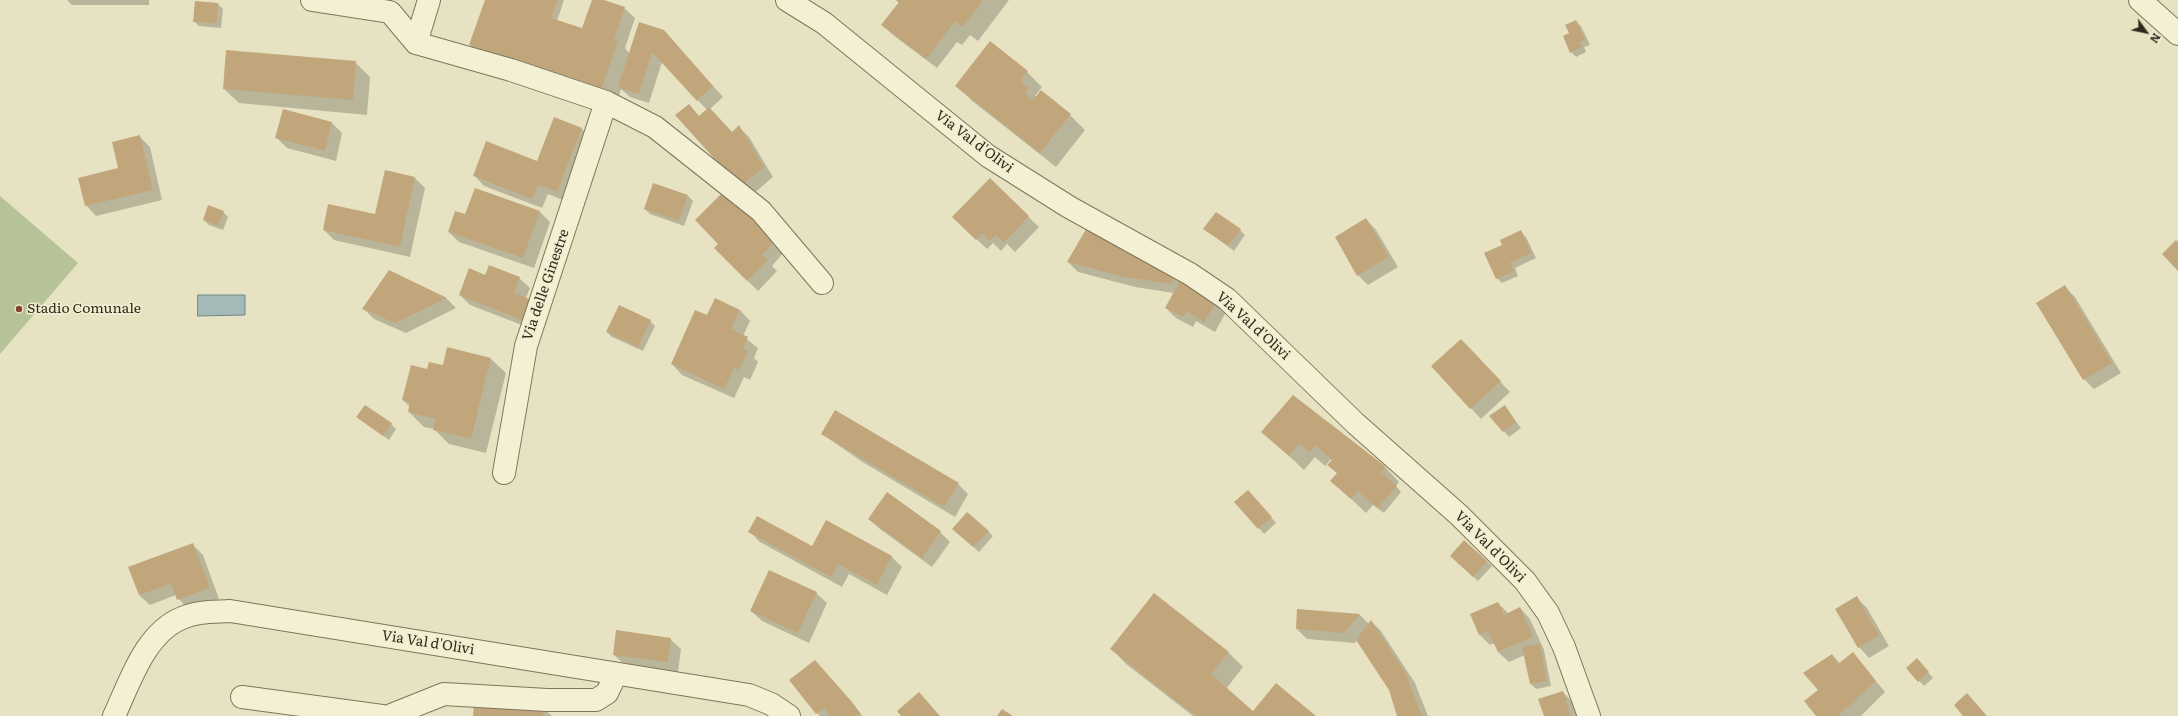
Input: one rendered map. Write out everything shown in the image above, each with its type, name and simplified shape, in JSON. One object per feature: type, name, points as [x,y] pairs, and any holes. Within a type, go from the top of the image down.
[{"type":"street","points":[[312,0],[390,12],[416,43],[511,70],[606,102],[655,127],[761,211],[822,284]]},
{"type":"street","points":[[416,43],[429,0]]},
{"type":"street","name":"Via Val d'Olivi","points":[[786,0],[824,22],[988,156],[1070,207],[1190,274],[1227,300],[1355,423],[1459,515],[1525,581],[1548,613],[1564,647],[1589,716]]},
{"type":"street","points":[[2140,0],[2178,34]]},
{"type":"street","name":"Via delle Ginestre","points":[[504,472],[526,346],[606,102]]},
{"type":"street","name":"Via Val d'Olivi","points":[[114,716],[137,667],[150,644],[165,627],[182,617],[202,612],[230,612],[749,695],[771,704],[790,716]]},
{"type":"street","points":[[389,716],[444,694],[547,700],[596,700],[607,693],[616,674]]},
{"type":"street","points":[[242,697],[382,716]]},
{"type":"green space","name":"Stadio Comunale","points":[[0,196],[78,263],[0,354]]},
{"type":"water","points":[[198,295],[245,295],[245,315],[198,316]]},
{"type":"building","points":[[485,0],[558,0],[551,18],[582,28],[592,0],[604,0],[625,7],[614,39],[618,41],[601,90],[469,45]]},
{"type":"building","points":[[896,0],[983,0],[963,27],[955,21],[926,59],[881,25],[899,2]]},
{"type":"building","points":[[195,1],[218,3],[217,23],[193,22]]},
{"type":"building","points":[[1576,20],[1585,40],[1579,42],[1582,47],[1570,53],[1563,36],[1569,33],[1565,25]]},
{"type":"building","points":[[639,22],[664,30],[713,86],[697,101],[652,52],[639,94],[618,87]]},
{"type":"building","points":[[990,41],[1028,71],[1020,81],[1029,88],[1025,93],[1033,100],[1041,90],[1071,114],[1040,153],[955,86]]},
{"type":"building","points":[[226,50],[356,61],[353,100],[223,89]]},
{"type":"building","points":[[689,104],[699,116],[709,107],[732,132],[739,125],[764,167],[740,187],[675,115]]},
{"type":"building","points":[[283,109],[332,122],[325,151],[275,138]]},
{"type":"building","points":[[554,117],[582,128],[557,192],[538,185],[532,199],[473,176],[486,141],[537,161]]},
{"type":"building","points":[[140,135],[153,190],[85,206],[78,178],[118,168],[112,142]]},
{"type":"building","points":[[385,170],[415,177],[400,247],[323,230],[328,204],[375,214]]},
{"type":"building","points":[[990,178],[1029,216],[1004,243],[996,235],[990,241],[982,233],[976,240],[952,217]]},
{"type":"building","points":[[653,183],[688,195],[679,221],[644,209]]},
{"type":"building","points":[[475,188],[540,211],[523,258],[448,232],[455,211],[465,214]]},
{"type":"building","points":[[724,191],[775,241],[762,255],[768,260],[747,281],[714,248],[718,244],[695,220]]},
{"type":"building","points":[[208,205],[224,211],[218,226],[203,220]]},
{"type":"building","points":[[1216,212],[1241,229],[1228,246],[1203,229]]},
{"type":"building","points":[[1366,218],[1389,257],[1357,276],[1335,237]]},
{"type":"building","points":[[1089,224],[1176,274],[1171,284],[1124,277],[1067,262]]},
{"type":"building","points":[[1521,230],[1531,253],[1510,263],[1514,271],[1496,279],[1484,253],[1502,245],[1500,240]]},
{"type":"building","points":[[2176,240],[2178,242],[2178,271],[2162,254]]},
{"type":"building","points":[[489,265],[520,277],[514,293],[532,300],[524,321],[459,295],[469,268],[485,275]]},
{"type":"building","points":[[389,270],[447,298],[395,323],[362,309]]},
{"type":"building","points":[[1181,279],[1217,301],[1204,322],[1186,311],[1183,317],[1165,308]]},
{"type":"building","points":[[2065,285],[2112,363],[2083,380],[2036,303]]},
{"type":"building","points":[[715,298],[740,310],[731,329],[748,337],[743,348],[748,351],[739,370],[734,368],[724,389],[671,364],[695,310],[707,315]]},
{"type":"building","points":[[619,305],[651,320],[638,347],[606,332]]},
{"type":"building","points":[[1461,339],[1501,381],[1470,409],[1431,366]]},
{"type":"building","points":[[447,347],[491,358],[471,439],[433,430],[435,419],[408,412],[410,402],[402,400],[411,365],[427,369],[429,362],[443,365]]},
{"type":"building","points":[[1293,395],[1385,466],[1381,472],[1397,486],[1378,508],[1358,491],[1351,499],[1330,481],[1337,473],[1327,465],[1332,460],[1315,445],[1310,452],[1299,443],[1289,456],[1261,432]]},
{"type":"building","points":[[365,405],[392,423],[383,436],[356,417]]},
{"type":"building","points":[[1505,405],[1516,422],[1503,432],[1489,416]]},
{"type":"building","points":[[835,410],[959,483],[944,507],[821,434]]},
{"type":"building","points":[[1248,490],[1272,517],[1258,529],[1234,502]]},
{"type":"building","points":[[887,492],[941,531],[922,558],[868,519]]},
{"type":"building","points":[[967,512],[989,531],[973,547],[952,529]]},
{"type":"building","points":[[757,516],[812,546],[826,520],[892,556],[877,585],[838,564],[831,577],[748,532]]},
{"type":"building","points":[[1464,540],[1487,561],[1473,577],[1450,556]]},
{"type":"building","points":[[193,543],[210,588],[177,600],[171,584],[139,595],[128,567]]},
{"type":"building","points":[[769,570],[817,592],[798,633],[750,611]]},
{"type":"building","points":[[1154,593],[1229,652],[1211,674],[1253,711],[1276,683],[1316,716],[1197,716],[1185,708],[1110,649]]},
{"type":"building","points":[[1857,596],[1879,635],[1858,648],[1835,609]]},
{"type":"building","points":[[1498,602],[1504,615],[1520,607],[1533,637],[1498,652],[1488,631],[1479,635],[1470,614]]},
{"type":"building","points":[[1297,609],[1360,614],[1344,633],[1296,629]]},
{"type":"building","points":[[1371,620],[1405,672],[1422,716],[1397,716],[1389,690],[1356,640]]},
{"type":"building","points":[[616,630],[671,638],[668,662],[613,655]]},
{"type":"building","points":[[1540,644],[1547,681],[1530,684],[1522,647]]},
{"type":"building","points":[[1853,652],[1876,681],[1838,716],[1816,716],[1804,701],[1818,690],[1803,673],[1832,654],[1838,664]]},
{"type":"building","points":[[1917,658],[1929,672],[1918,682],[1906,668]]},
{"type":"building","points":[[815,660],[861,714],[858,716],[830,716],[824,708],[816,714],[789,680]]},
{"type":"building","points":[[1563,691],[1571,716],[1544,716],[1538,699]]},
{"type":"building","points":[[919,692],[940,716],[901,716],[897,711]]},
{"type":"building","points":[[1967,693],[1987,716],[1963,716],[1954,705]]},
{"type":"building","points":[[474,704],[544,707],[543,716],[473,716]]},
{"type":"building","points":[[1002,709],[1013,716],[997,716]]},
{"type":"place","name":"Stadio Comunale","points":[[19,309]]}]
